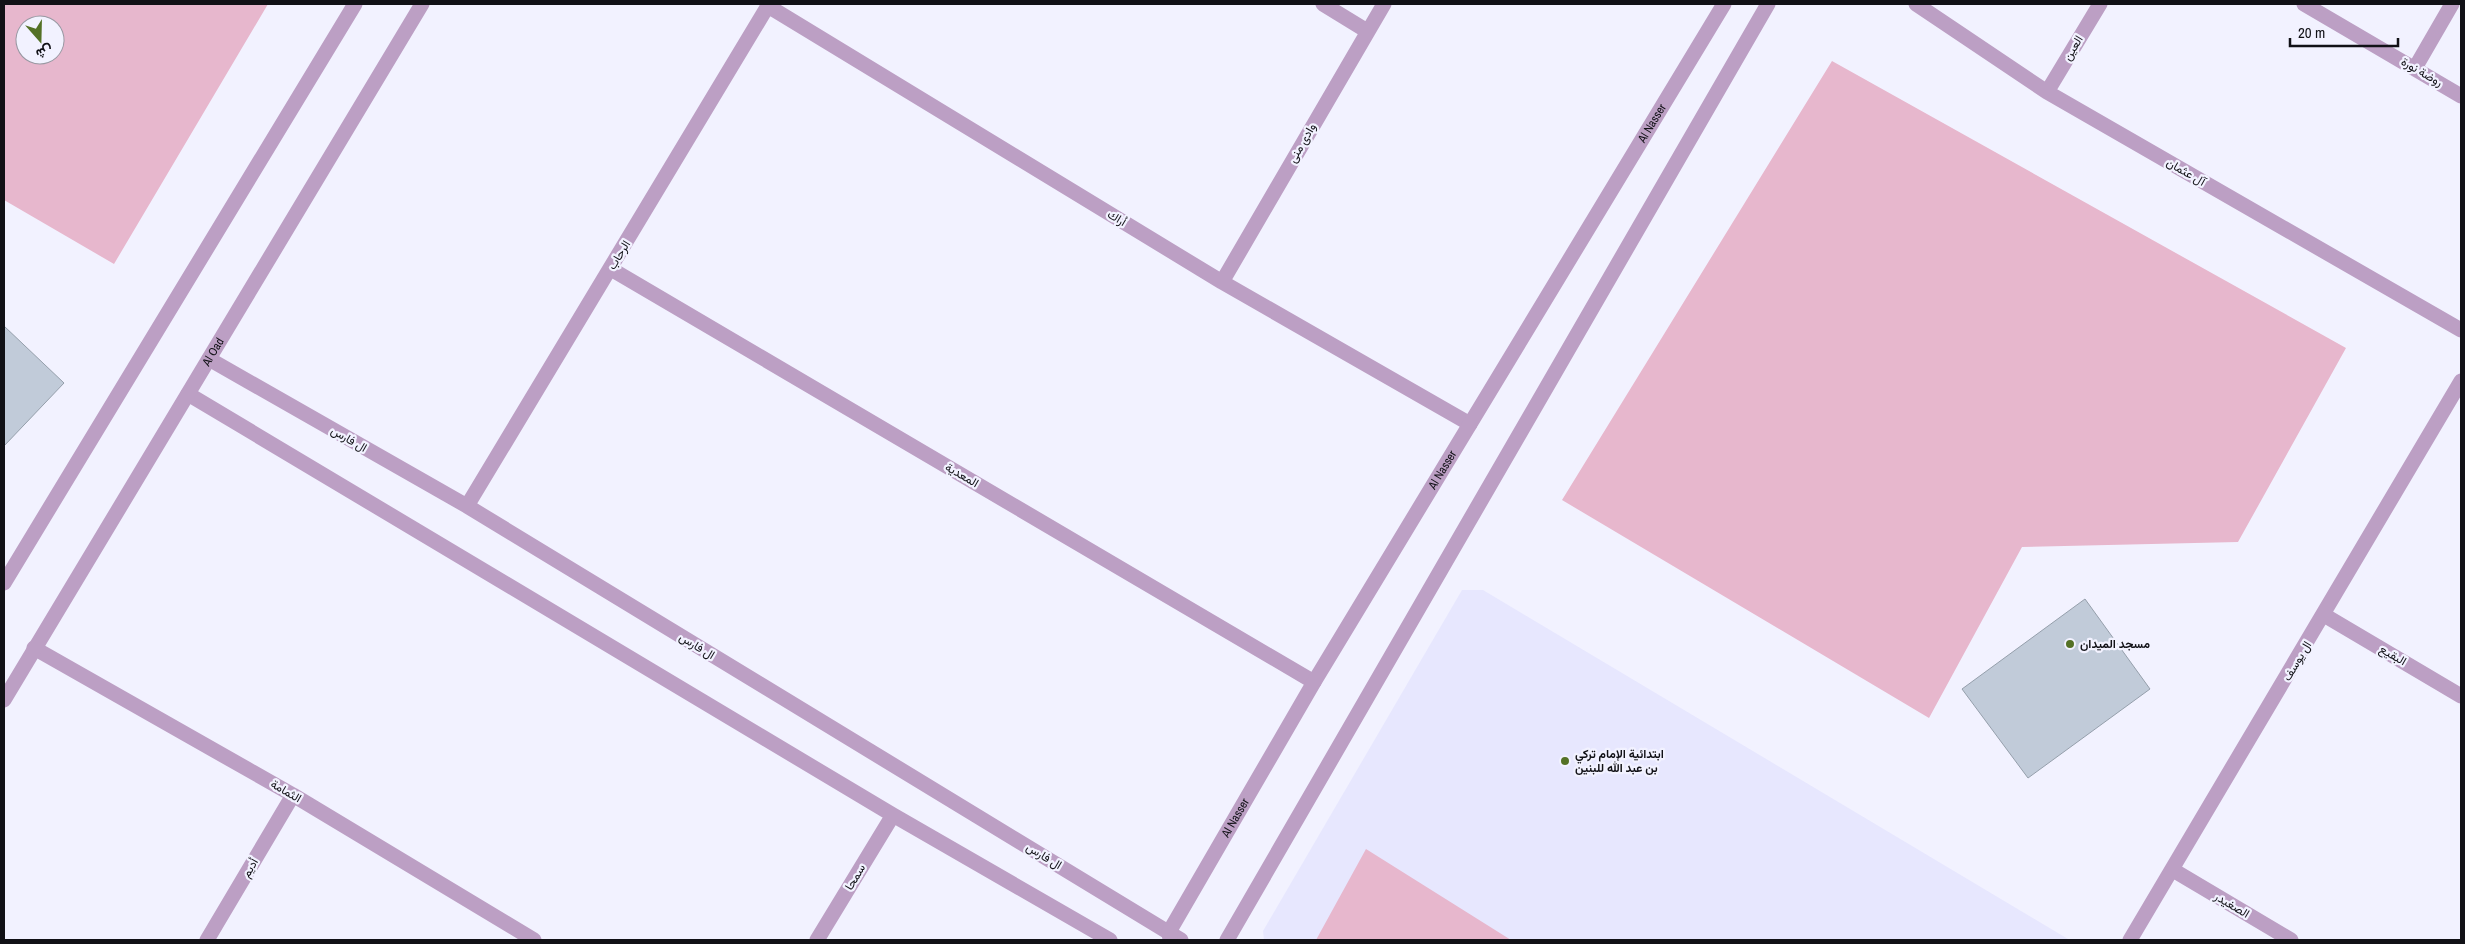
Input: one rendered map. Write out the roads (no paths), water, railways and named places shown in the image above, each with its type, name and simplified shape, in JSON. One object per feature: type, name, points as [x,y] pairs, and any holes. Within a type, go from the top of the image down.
[{"type":"street","points":[[4,583],[355,4]]},
{"type":"street","name":"Al Oad","points":[[4,700],[422,4]]},
{"type":"street","points":[[1323,4],[1367,31]]},
{"type":"street","name":"وادى منى","points":[[1222,282],[1384,4]]},
{"type":"street","name":"Al Nasser","points":[[1173,938],[1314,682],[1724,4]]},
{"type":"street","points":[[1227,940],[1768,4]]},
{"type":"street","name":"آل عثمان","points":[[1916,4],[2047,92],[2461,330]]},
{"type":"street","name":"العين","points":[[2047,92],[2100,4]]},
{"type":"street","name":"روضة نورة","points":[[2304,4],[2461,96]]},
{"type":"street","points":[[2415,68],[2452,4]]},
{"type":"street","name":"أراك","points":[[769,5],[1222,282],[1470,424]]},
{"type":"street","name":"الرحاب","points":[[467,506],[769,5]]},
{"type":"street","name":"المعدية","points":[[611,269],[1314,682]]},
{"type":"street","name":"ال فارس","points":[[209,359],[467,506],[1173,938]]},
{"type":"street","name":"ال يوسف","points":[[2130,940],[2461,381]]},
{"type":"street","points":[[188,394],[893,815],[1110,940]]},
{"type":"street","name":"البقيع","points":[[2324,615],[2461,696]]},
{"type":"street","name":"الثمامة","points":[[34,648],[293,795],[534,940]]},
{"type":"street","name":"أديم","points":[[207,940],[293,795]]},
{"type":"street","name":"سمحا","points":[[817,940],[893,815]]},
{"type":"street","name":"الصغيدر","points":[[2173,870],[2291,940]]},
{"type":"place","name":"مسجد الميدان","points":[[2070,644]]},
{"type":"place","name":"ابتدائية الإمام تركي بن عبد الله للبنين","points":[[1565,761]]}]
